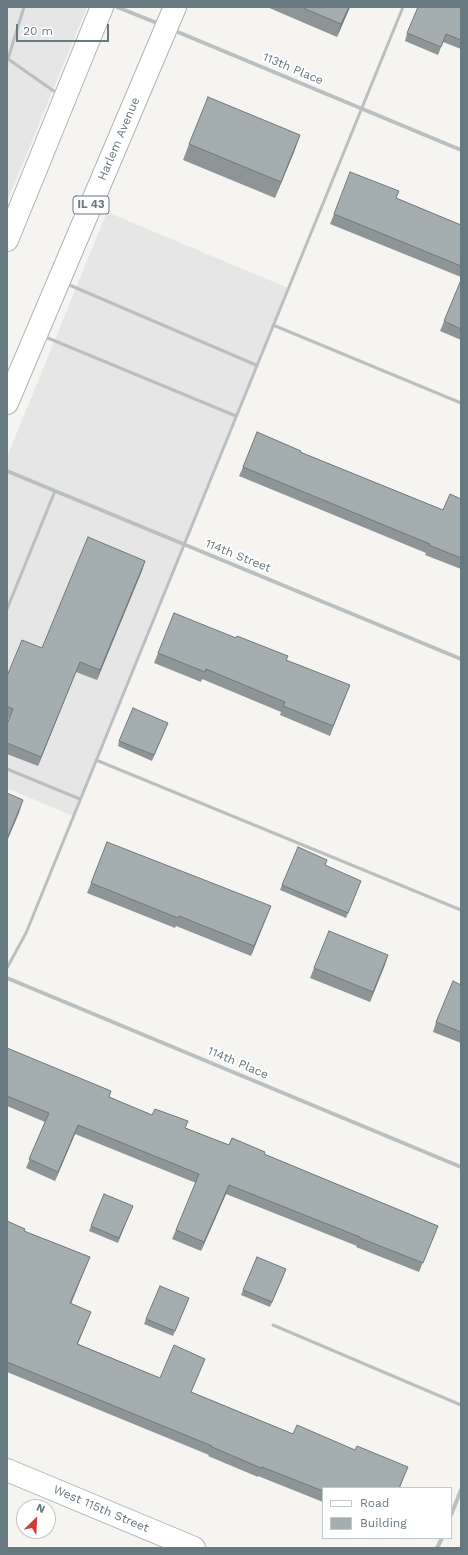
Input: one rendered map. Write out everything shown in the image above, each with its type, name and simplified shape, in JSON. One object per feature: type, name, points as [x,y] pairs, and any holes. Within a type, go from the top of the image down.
[{"type":"main road","points":[[7,240],[102,7]]},
{"type":"main road","name":"Harlem Avenue","points":[[7,403],[175,7]]},
{"type":"main road","name":"West 115th Street","points":[[7,1470],[194,1548]]},
{"type":"street","name":"113th Place","points":[[117,7],[461,150]]},
{"type":"street","name":"114th Street","points":[[7,471],[461,659]]},
{"type":"street","name":"114th Place","points":[[7,978],[461,1167]]},
{"type":"street","points":[[452,1512],[461,1490]]},
{"type":"lane","points":[[24,7],[7,61],[65,99]]},
{"type":"lane","points":[[7,968],[26,933],[403,7]]},
{"type":"lane","points":[[59,280],[256,365]]},
{"type":"lane","points":[[273,325],[461,403]]},
{"type":"lane","points":[[37,334],[236,416]]},
{"type":"lane","points":[[7,609],[55,491]]},
{"type":"lane","points":[[96,760],[461,910]]},
{"type":"lane","points":[[7,768],[80,799]]},
{"type":"lane","points":[[273,1325],[461,1405]]},
{"type":"shaded area","points":[[7,7],[87,7],[7,202]]},
{"type":"shaded area","points":[[107,212],[288,288],[73,816],[7,788],[7,457]]},
{"type":"building","points":[[301,7],[349,7],[341,24]]},
{"type":"building","points":[[418,7],[461,7],[461,40],[446,34],[441,47],[407,33]]},
{"type":"building","points":[[208,97],[300,135],[281,182],[189,144]]},
{"type":"building","points":[[350,172],[399,191],[396,198],[461,225],[461,266],[334,214]]},
{"type":"building","points":[[461,280],[461,329],[444,321]]},
{"type":"building","points":[[257,432],[301,451],[300,452],[443,510],[450,494],[461,499],[461,558],[243,467]]},
{"type":"building","points":[[88,537],[145,561],[100,670],[80,662],[41,757],[7,743],[7,724],[13,709],[7,706],[7,676],[22,640],[42,648]]},
{"type":"building","points":[[174,613],[236,638],[237,636],[288,656],[286,660],[350,685],[333,726],[283,706],[285,702],[206,669],[205,672],[158,653]]},
{"type":"building","points":[[133,708],[168,723],[154,755],[119,741]]},
{"type":"building","points":[[7,793],[23,800],[7,839]]},
{"type":"building","points":[[107,842],[271,906],[254,946],[179,916],[178,918],[91,883]]},
{"type":"building","points":[[298,847],[327,860],[325,865],[361,881],[348,913],[282,885]]},
{"type":"building","points":[[329,931],[388,955],[373,992],[314,968]]},
{"type":"building","points":[[453,981],[461,985],[461,1032],[436,1022]]},
{"type":"building","points":[[7,1048],[111,1091],[109,1097],[152,1115],[155,1109],[188,1121],[185,1128],[229,1145],[232,1138],[265,1152],[264,1154],[438,1226],[423,1263],[229,1185],[204,1242],[176,1230],[199,1174],[78,1125],[58,1172],[29,1159],[49,1113],[7,1096]]},
{"type":"building","points":[[104,1194],[133,1206],[119,1238],[91,1226]]},
{"type":"building","points":[[7,1221],[25,1229],[24,1231],[90,1257],[70,1303],[91,1312],[77,1344],[160,1378],[174,1345],[205,1359],[191,1392],[293,1434],[297,1425],[355,1450],[357,1446],[408,1467],[399,1487],[322,1487],[322,1491],[262,1467],[261,1468],[212,1446],[7,1362]]},
{"type":"building","points":[[257,1257],[286,1269],[272,1302],[243,1290]]},
{"type":"building","points":[[160,1286],[189,1298],[175,1331],[146,1319]]}]
